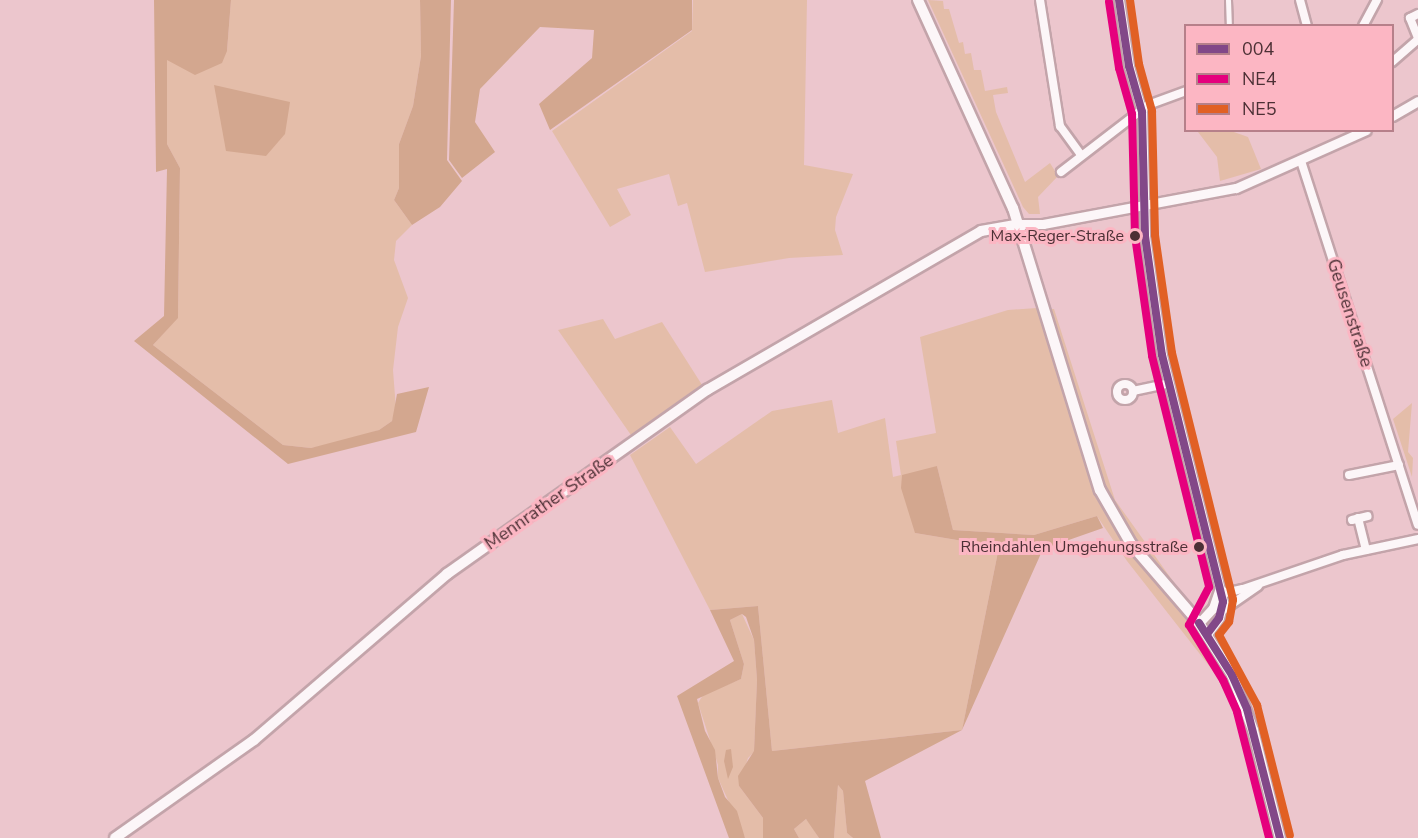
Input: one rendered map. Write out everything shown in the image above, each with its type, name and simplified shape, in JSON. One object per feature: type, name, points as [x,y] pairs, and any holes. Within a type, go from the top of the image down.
[{"type":"main road","points":[[918,0],[1019,224],[1100,490],[1131,544],[1207,634],[1247,709],[1280,838]]},
{"type":"main road","name":"Mennrather Straße","points":[[115,838],[254,740],[447,574],[707,390],[981,231],[1019,224]]},
{"type":"street","points":[[1040,0],[1060,126],[1080,154]]},
{"type":"street","points":[[1119,0],[1129,66],[1142,112],[1146,246],[1167,384],[1220,588],[1222,611]]},
{"type":"street","points":[[1228,0],[1229,24]]},
{"type":"street","points":[[1300,0],[1306,24]]},
{"type":"street","points":[[1364,24],[1377,0]]},
{"type":"street","points":[[1394,60],[1418,38],[1410,18],[1418,14]]},
{"type":"street","points":[[1061,172],[1080,154],[1155,101],[1184,91]]},
{"type":"street","points":[[1394,115],[1418,101]]},
{"type":"street","points":[[1019,224],[1042,224],[1144,202],[1236,188],[1301,161],[1361,132]]},
{"type":"street","name":"Geusenstraße","points":[[1301,161],[1418,525]]},
{"type":"street","points":[[1133,391],[1167,384]]},
{"type":"street","points":[[1349,475],[1399,465]]},
{"type":"street","points":[[1366,550],[1355,519],[1368,516]]},
{"type":"street","points":[[1220,588],[1225,593],[1366,550],[1418,539]]},
{"type":"street","points":[[1207,634],[1222,611],[1261,583]]},
{"type":"street","points":[[1199,623],[1213,608],[1220,588]]},
{"type":"shaded area","points":[[154,0],[231,0],[227,51],[222,63],[195,75],[167,60],[167,144],[180,168],[178,318],[153,345],[283,445],[311,448],[379,430],[392,421],[397,394],[429,387],[416,432],[288,464],[134,341],[164,316],[167,169],[156,172]]},
{"type":"shaded area","points":[[231,0],[420,0],[421,56],[413,106],[399,144],[399,188],[394,200],[412,225],[396,241],[394,260],[408,298],[398,327],[393,370],[396,409],[392,421],[379,430],[349,441],[311,448],[283,445],[153,345],[178,317],[180,168],[167,144],[167,59],[227,51]]},
{"type":"shaded area","points":[[420,0],[451,0],[447,160],[462,181],[440,207],[412,225],[394,200],[399,188],[399,144],[413,106],[421,56]]},
{"type":"shaded area","points":[[454,0],[692,0],[692,30],[550,130],[539,104],[592,58],[594,30],[540,27],[480,89],[475,122],[495,152],[462,178],[449,160]]},
{"type":"shaded area","points":[[693,0],[807,0],[804,165],[853,174],[836,217],[835,230],[843,255],[789,258],[705,272],[687,203],[678,206],[669,174],[617,189],[631,215],[610,227],[552,131],[692,31]]},
{"type":"shaded area","points":[[928,0],[943,1],[944,9],[949,9],[959,43],[963,42],[965,54],[971,53],[974,70],[981,70],[985,91],[1007,87],[1008,93],[993,95],[996,112],[1025,182],[1050,163],[1058,176],[1038,197],[1040,214],[1029,214],[1023,207]]},
{"type":"shaded area","points":[[214,85],[290,102],[285,134],[266,156],[226,151]]},
{"type":"shaded area","points":[[1198,132],[1234,132],[1248,137],[1261,169],[1220,181],[1217,157]]},
{"type":"shaded area","points":[[1037,308],[1094,491],[1133,554],[1191,621],[1230,683],[1220,669],[1210,667],[1127,561],[1097,516],[1034,535],[953,530],[937,466],[915,533],[999,547],[962,730],[772,751],[758,606],[710,610],[630,455],[670,427],[696,464],[772,411],[832,400],[838,433],[885,418],[893,477],[901,475],[896,441],[936,433],[920,337],[1008,310]]},
{"type":"shaded area","points":[[1050,309],[1054,309],[1115,500],[1190,605],[1139,545],[1107,492]]},
{"type":"shaded area","points":[[603,319],[615,339],[662,322],[704,388],[633,438],[558,330]]},
{"type":"shaded area","points":[[1412,403],[1408,452],[1413,458],[1412,477],[1393,419]]},
{"type":"shaded area","points":[[937,466],[953,530],[1034,535],[1097,516],[1103,528],[1043,549],[962,730],[999,547],[915,533],[901,488],[902,475]]},
{"type":"shaded area","points":[[758,606],[772,751],[962,730],[865,781],[881,838],[853,838],[847,833],[843,791],[838,785],[834,838],[819,838],[806,819],[794,829],[799,838],[763,838],[763,818],[739,786],[738,776],[754,751],[757,680],[754,640],[746,617],[742,614],[730,620],[744,664],[741,679],[697,699],[705,731],[715,750],[718,778],[725,797],[737,811],[745,838],[729,838],[677,696],[734,661],[710,610]]},
{"type":"shaded area","points":[[742,614],[754,640],[757,680],[754,752],[748,758],[739,786],[763,818],[763,838],[745,838],[718,778],[718,765],[698,703],[703,695],[741,679],[744,664],[730,620]]},
{"type":"shaded area","points":[[1250,734],[1265,794],[1261,798],[1246,735]]},
{"type":"shaded area","points":[[731,749],[733,767],[728,779],[724,761],[726,750]]},
{"type":"shaded area","points":[[838,785],[843,791],[847,833],[853,838],[834,838]]},
{"type":"shaded area","points":[[806,819],[819,838],[799,838],[794,829]]},
{"type":"transit line","name":"004","points":[[1119,0],[1129,66],[1142,112],[1145,236],[1162,355],[1223,602],[1219,618],[1207,634]]},
{"type":"transit line","name":"NE5","points":[[1130,0],[1139,64],[1152,111],[1155,235],[1172,353],[1233,600],[1229,622],[1219,635],[1257,705],[1290,835]]},
{"type":"transit line","name":"NE4","points":[[1109,2],[1119,68],[1132,114],[1135,236],[1152,356],[1209,587],[1189,625],[1223,680],[1237,712],[1269,838]]},
{"type":"transit line","name":"004","points":[[1199,623],[1232,675],[1247,709],[1280,838]]},
{"type":"place","name":"Max-Reger-Straße","points":[[1135,236]]},
{"type":"place","name":"Rheindahlen Umgehungsstraße","points":[[1199,547]]}]
